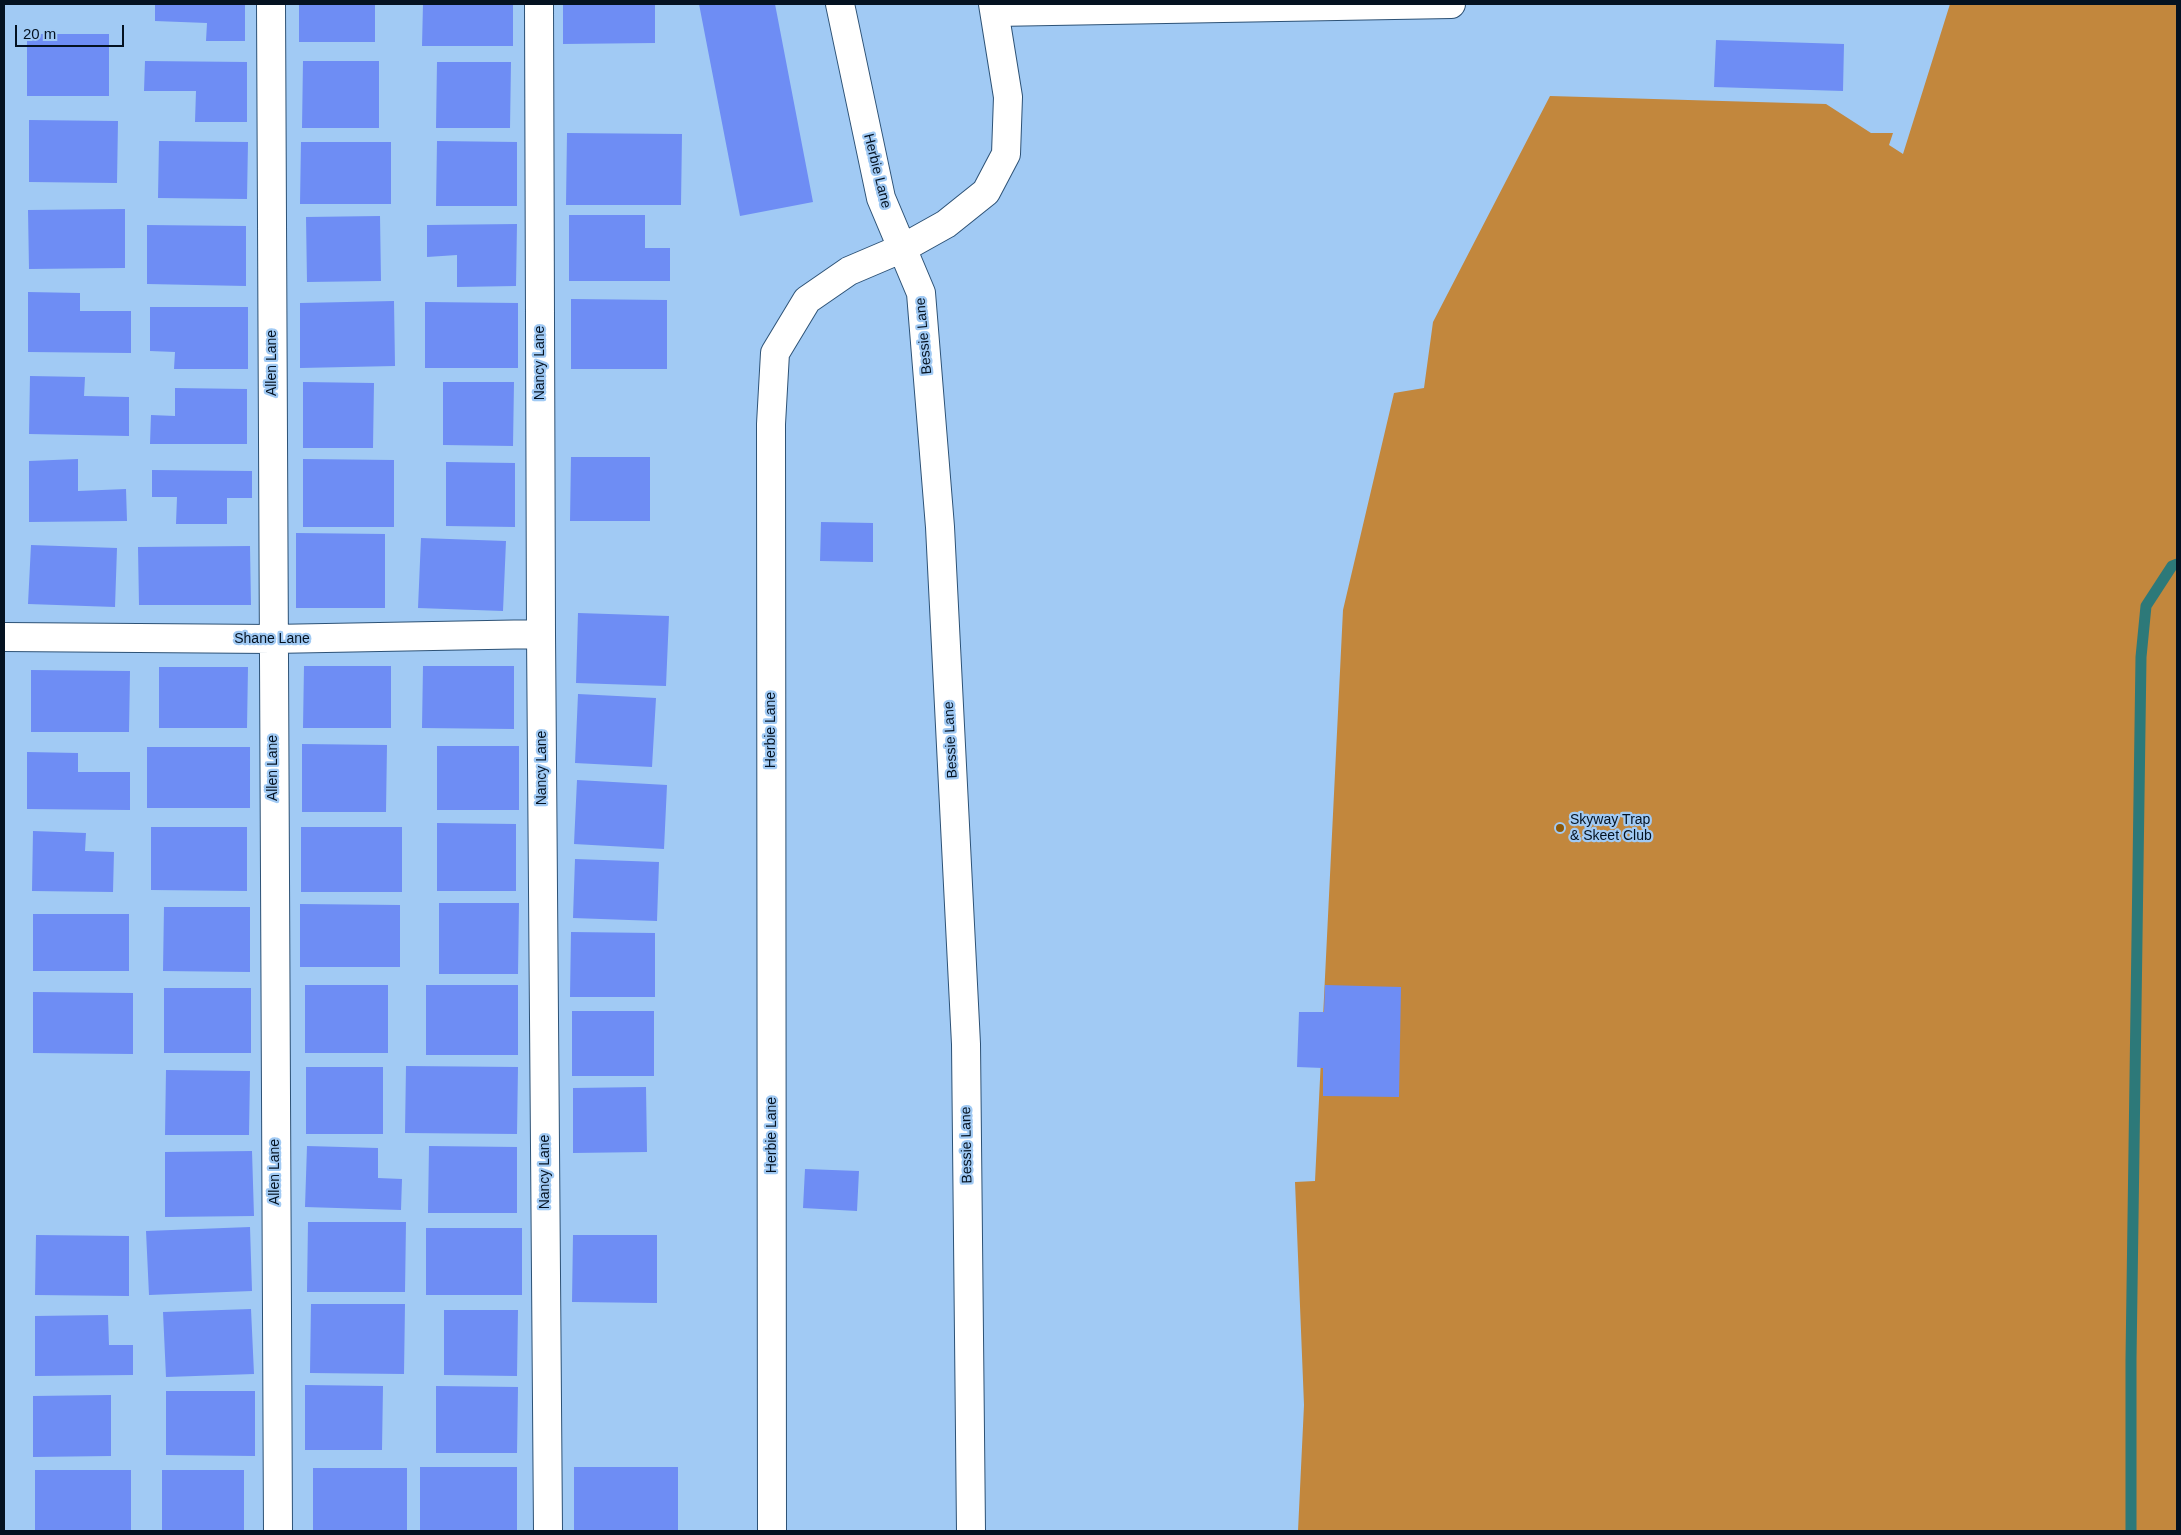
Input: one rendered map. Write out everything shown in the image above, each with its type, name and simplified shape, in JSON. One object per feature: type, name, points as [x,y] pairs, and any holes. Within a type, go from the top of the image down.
[{"type":"street","name":"Allen Lane","points":[[271,4],[272,639],[278,1531]]},
{"type":"street","name":"Nancy Lane","points":[[540,4],[541,634],[548,1531]]},
{"type":"street","name":"Herbie Lane","points":[[772,1531],[771,424],[775,353],[807,300],[849,271],[903,248],[881,198],[840,4]]},
{"type":"street","points":[[903,248],[946,224],[986,192],[1006,154],[1008,98],[994,8],[1451,4]]},
{"type":"street","name":"Bessie Lane","points":[[903,248],[920,294],[940,528],[966,1044],[971,1531]]},
{"type":"street","name":"Shane Lane","points":[[4,637],[272,639],[541,634]]},
{"type":"shaded area","points":[[1950,4],[2177,4],[2177,1531],[1298,1531],[1304,1405],[1295,1182],[1315,1181],[1343,610],[1394,393],[1424,388],[1433,322],[1550,96],[1826,104],[1871,133],[1893,133],[1889,145],[1903,154]]},
{"type":"building","points":[[155,4],[245,4],[245,41],[206,41],[207,23],[155,21]]},
{"type":"building","points":[[299,4],[375,4],[375,42],[299,42]]},
{"type":"building","points":[[423,4],[513,4],[513,46],[422,46]]},
{"type":"building","points":[[563,4],[655,4],[655,43],[563,44]]},
{"type":"building","points":[[699,4],[775,4],[813,202],[740,216]]},
{"type":"building","points":[[27,34],[109,34],[109,96],[27,96]]},
{"type":"building","points":[[1716,40],[1844,44],[1843,91],[1714,87]]},
{"type":"building","points":[[145,61],[247,62],[247,122],[195,122],[196,91],[144,91]]},
{"type":"building","points":[[303,61],[379,61],[379,128],[302,128]]},
{"type":"building","points":[[437,62],[511,62],[510,128],[436,128]]},
{"type":"building","points":[[29,120],[118,121],[117,183],[29,182]]},
{"type":"building","points":[[567,133],[682,134],[681,205],[566,205]]},
{"type":"building","points":[[159,141],[248,142],[247,199],[158,198]]},
{"type":"building","points":[[437,141],[517,142],[517,206],[436,206]]},
{"type":"building","points":[[301,142],[391,142],[391,204],[300,204]]},
{"type":"building","points":[[125,209],[125,268],[29,269],[28,210]]},
{"type":"building","points":[[569,215],[645,215],[645,248],[670,248],[670,281],[569,281]]},
{"type":"building","points":[[380,216],[381,281],[307,282],[306,217]]},
{"type":"building","points":[[517,224],[516,286],[457,287],[457,255],[427,257],[427,225]]},
{"type":"building","points":[[147,225],[246,226],[246,286],[147,284]]},
{"type":"building","points":[[28,292],[80,293],[80,311],[131,311],[131,353],[28,352]]},
{"type":"building","points":[[571,299],[667,300],[667,369],[571,369]]},
{"type":"building","points":[[394,301],[395,366],[300,368],[300,303]]},
{"type":"building","points":[[425,302],[518,303],[518,368],[425,368]]},
{"type":"building","points":[[150,307],[248,307],[248,369],[174,369],[175,352],[150,351]]},
{"type":"building","points":[[30,376],[85,377],[84,396],[129,397],[129,436],[29,434]]},
{"type":"building","points":[[303,382],[374,383],[373,448],[303,448]]},
{"type":"building","points":[[443,382],[514,382],[513,446],[443,445]]},
{"type":"building","points":[[175,388],[247,389],[247,444],[150,444],[151,415],[175,416]]},
{"type":"building","points":[[571,457],[650,457],[650,521],[570,521]]},
{"type":"building","points":[[78,459],[78,491],[126,489],[127,521],[29,522],[29,461]]},
{"type":"building","points":[[303,459],[394,460],[394,527],[303,527]]},
{"type":"building","points":[[446,462],[515,463],[515,527],[446,526]]},
{"type":"building","points":[[152,470],[252,471],[252,498],[227,498],[227,524],[176,524],[177,497],[152,497]]},
{"type":"building","points":[[821,522],[873,523],[873,562],[820,561]]},
{"type":"building","points":[[296,533],[385,534],[385,608],[296,608]]},
{"type":"building","points":[[421,538],[506,541],[503,611],[418,608]]},
{"type":"building","points":[[31,545],[117,548],[115,607],[28,604]]},
{"type":"building","points":[[250,546],[251,605],[139,605],[138,547]]},
{"type":"building","points":[[578,613],[669,616],[666,686],[576,683]]},
{"type":"building","points":[[304,666],[391,666],[391,728],[303,728]]},
{"type":"building","points":[[423,666],[514,666],[514,729],[422,728]]},
{"type":"building","points":[[159,667],[248,667],[247,728],[159,728]]},
{"type":"building","points":[[31,670],[130,671],[129,732],[31,732]]},
{"type":"building","points":[[578,694],[656,698],[652,767],[575,763]]},
{"type":"building","points":[[302,744],[387,745],[386,812],[302,812]]},
{"type":"building","points":[[437,746],[519,746],[519,810],[437,810]]},
{"type":"building","points":[[147,747],[250,747],[250,808],[147,808]]},
{"type":"building","points":[[27,752],[78,753],[78,772],[130,772],[130,810],[27,809]]},
{"type":"building","points":[[577,780],[667,785],[664,849],[574,844]]},
{"type":"building","points":[[437,823],[516,824],[516,891],[437,891]]},
{"type":"building","points":[[151,827],[247,827],[247,891],[151,890]]},
{"type":"building","points":[[301,827],[402,827],[402,892],[301,892]]},
{"type":"building","points":[[33,831],[86,833],[85,851],[114,852],[113,892],[32,891]]},
{"type":"building","points":[[575,859],[659,862],[657,921],[573,918]]},
{"type":"building","points":[[439,903],[519,903],[518,974],[439,974]]},
{"type":"building","points":[[300,904],[400,905],[400,967],[300,967]]},
{"type":"building","points":[[164,907],[250,907],[250,972],[163,971]]},
{"type":"building","points":[[33,914],[129,914],[129,971],[33,971]]},
{"type":"building","points":[[571,932],[655,933],[655,997],[570,997]]},
{"type":"building","points":[[305,985],[388,985],[388,1053],[305,1053]]},
{"type":"building","points":[[426,985],[518,985],[518,1055],[426,1055]]},
{"type":"building","points":[[1325,985],[1401,987],[1399,1097],[1323,1096],[1323,1068],[1297,1067],[1299,1012],[1324,1012]]},
{"type":"building","points":[[164,988],[251,988],[251,1053],[164,1053]]},
{"type":"building","points":[[33,992],[133,993],[133,1054],[33,1053]]},
{"type":"building","points":[[572,1011],[654,1011],[654,1076],[572,1076]]},
{"type":"building","points":[[406,1066],[518,1067],[517,1134],[405,1133]]},
{"type":"building","points":[[306,1067],[383,1067],[383,1134],[306,1134]]},
{"type":"building","points":[[166,1070],[250,1071],[249,1135],[165,1135]]},
{"type":"building","points":[[646,1087],[647,1152],[573,1153],[573,1088]]},
{"type":"building","points":[[307,1146],[378,1148],[378,1178],[402,1179],[401,1210],[305,1207]]},
{"type":"building","points":[[429,1146],[517,1147],[517,1213],[428,1213]]},
{"type":"building","points":[[252,1151],[254,1216],[165,1217],[165,1152]]},
{"type":"building","points":[[805,1169],[859,1171],[857,1211],[803,1208]]},
{"type":"building","points":[[308,1222],[406,1222],[405,1292],[307,1292]]},
{"type":"building","points":[[250,1227],[252,1291],[149,1295],[146,1231]]},
{"type":"building","points":[[426,1228],[522,1228],[522,1295],[426,1295]]},
{"type":"building","points":[[36,1235],[129,1236],[129,1296],[35,1295]]},
{"type":"building","points":[[573,1235],[657,1235],[657,1303],[572,1302]]},
{"type":"building","points":[[311,1304],[405,1304],[404,1374],[310,1373]]},
{"type":"building","points":[[251,1309],[254,1374],[166,1377],[163,1312]]},
{"type":"building","points":[[444,1310],[518,1310],[517,1376],[444,1375]]},
{"type":"building","points":[[108,1315],[109,1345],[133,1345],[133,1375],[35,1376],[35,1316]]},
{"type":"building","points":[[305,1385],[383,1386],[382,1450],[305,1450]]},
{"type":"building","points":[[436,1386],[518,1387],[517,1453],[436,1453]]},
{"type":"building","points":[[166,1391],[255,1391],[255,1456],[166,1455]]},
{"type":"building","points":[[111,1395],[111,1456],[33,1457],[33,1396]]},
{"type":"building","points":[[420,1467],[517,1467],[517,1531],[420,1531]]},
{"type":"building","points":[[574,1467],[678,1467],[678,1531],[574,1531]]},
{"type":"building","points":[[313,1468],[407,1468],[407,1531],[313,1531]]},
{"type":"building","points":[[35,1470],[131,1470],[131,1531],[35,1531]]},
{"type":"building","points":[[162,1470],[244,1470],[244,1531],[162,1531]]},
{"type":"waterway","points":[[2131,1531],[2131,1359],[2141,657],[2146,606],[2172,566],[2177,564]]},
{"type":"place","name":"Skyway Trap & Skeet Club","points":[[1560,828]]}]
